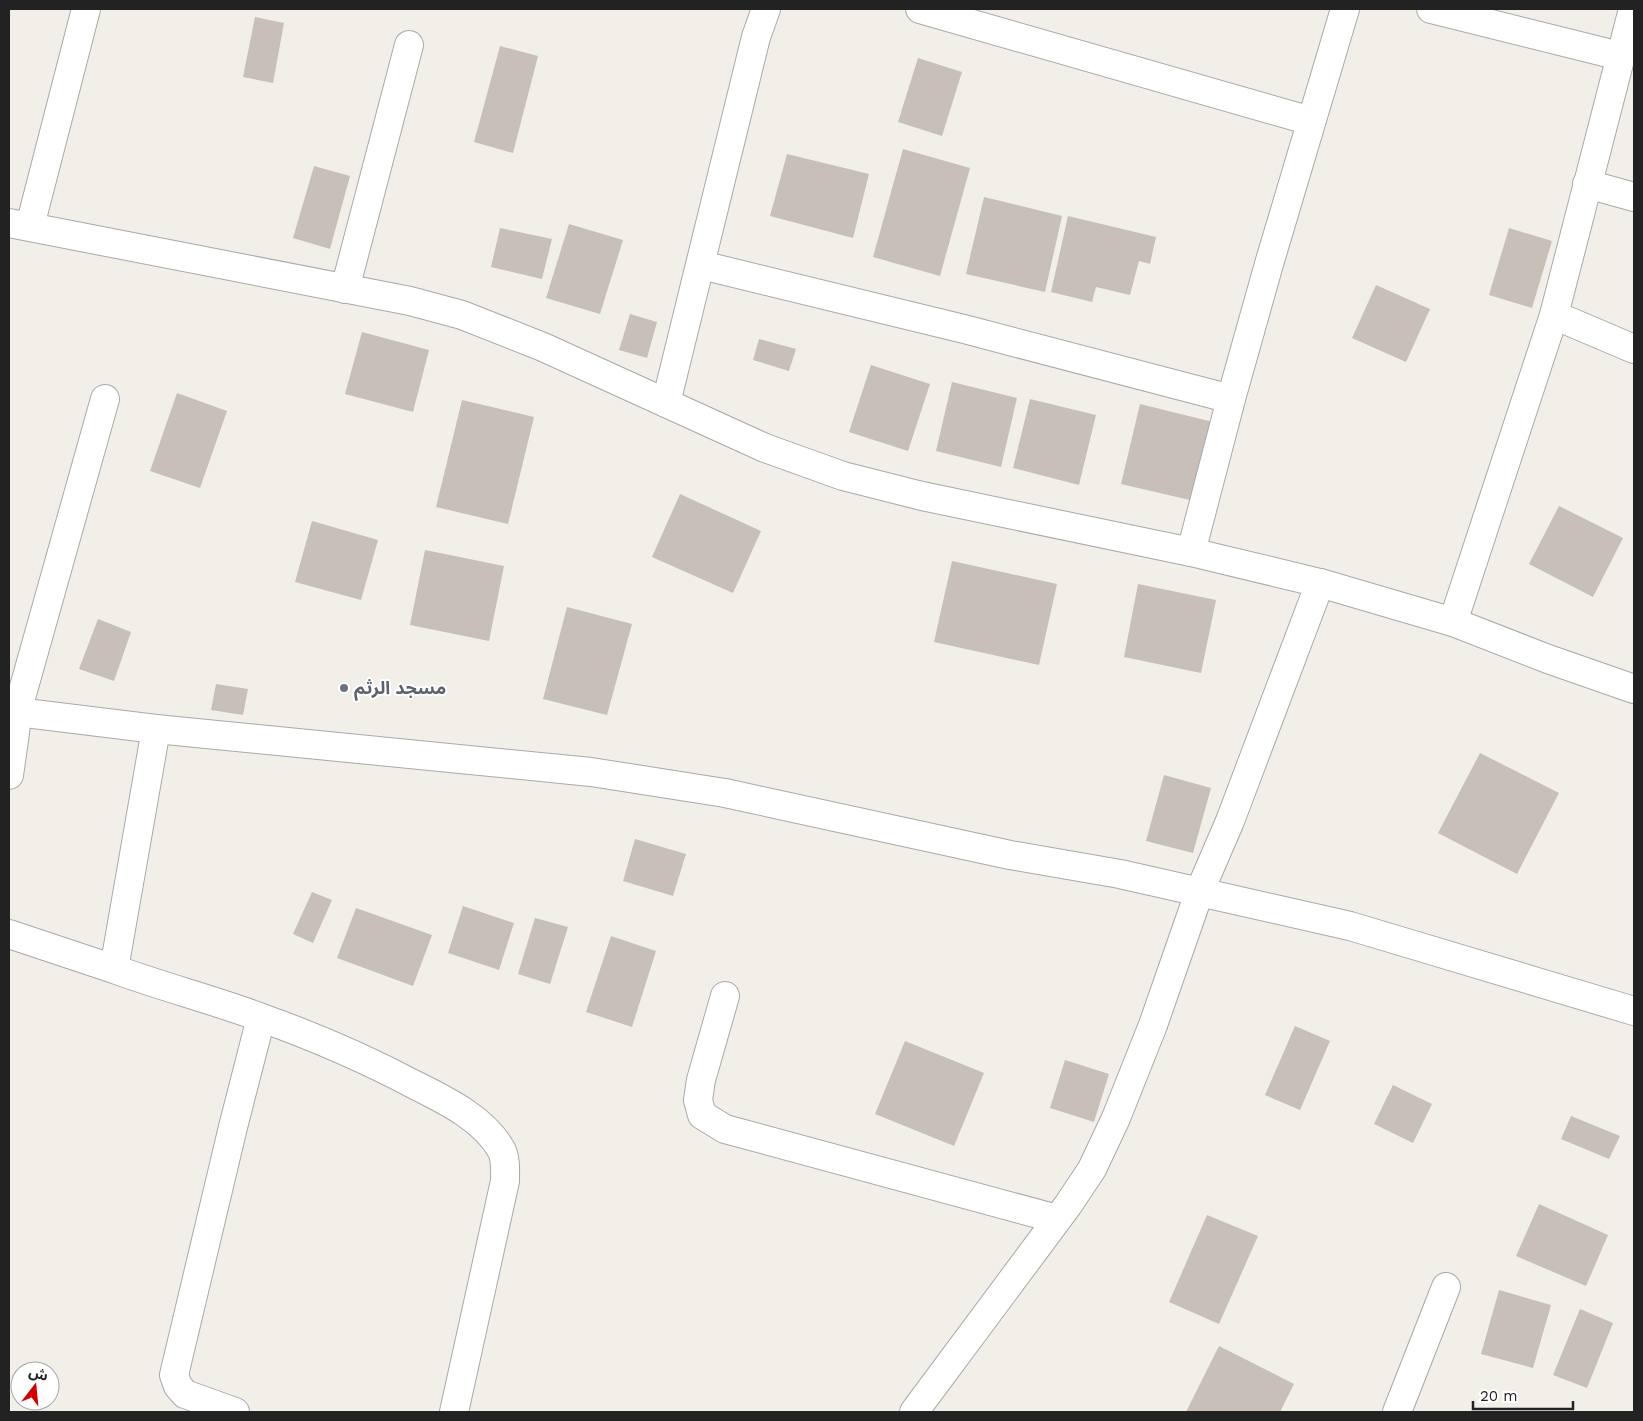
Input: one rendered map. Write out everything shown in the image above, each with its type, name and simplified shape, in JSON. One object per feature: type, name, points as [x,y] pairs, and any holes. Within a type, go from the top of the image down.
[{"type":"street","points":[[86,9],[20,225],[410,301],[462,315],[543,347],[765,448],[843,476],[922,496],[1191,552],[1320,583],[1453,622],[1548,659],[1634,689]]},
{"type":"street","points":[[666,403],[754,47],[766,9]]},
{"type":"street","points":[[920,9],[1311,121]]},
{"type":"street","points":[[1191,552],[1231,399],[1345,9]]},
{"type":"street","points":[[1431,9],[1620,56]]},
{"type":"street","points":[[1453,622],[1554,315],[1633,9]]},
{"type":"street","points":[[346,288],[409,45]]},
{"type":"street","points":[[1587,184],[1634,197]]},
{"type":"street","points":[[701,265],[964,329],[1231,399]]},
{"type":"street","points":[[1554,315],[1634,349]]},
{"type":"street","points":[[9,775],[15,733],[13,711],[105,399]]},
{"type":"street","points":[[914,1412],[1092,1169],[1116,1118],[1153,1024],[1199,893],[1230,822],[1320,583]]},
{"type":"street","points":[[13,711],[156,729],[591,772],[724,793],[1010,855],[1120,874],[1350,926],[1634,1011]]},
{"type":"street","points":[[114,969],[156,729]]},
{"type":"street","points":[[9,934],[261,1018],[367,1060],[453,1104],[489,1134],[502,1152],[506,1168],[505,1181],[454,1412]]},
{"type":"street","points":[[725,996],[701,1080],[698,1100],[702,1115],[725,1129],[1057,1219]]},
{"type":"street","points":[[235,1412],[185,1394],[178,1386],[174,1374],[261,1018]]},
{"type":"street","points":[[1396,1412],[1446,1286]]},
{"type":"building","points":[[255,17],[284,23],[273,83],[243,77]]},
{"type":"building","points":[[500,46],[538,56],[513,153],[474,142]]},
{"type":"building","points":[[918,58],[962,72],[942,136],[898,122]]},
{"type":"building","points":[[903,149],[970,168],[940,276],[873,257]]},
{"type":"building","points":[[787,154],[869,174],[853,238],[770,216]]},
{"type":"building","points":[[314,166],[350,176],[330,249],[293,238]]},
{"type":"building","points":[[984,197],[1062,216],[1045,292],[966,274]]},
{"type":"building","points":[[1068,216],[1156,237],[1150,264],[1139,261],[1130,295],[1096,287],[1092,302],[1051,292]]},
{"type":"building","points":[[569,224],[623,240],[600,314],[546,298]]},
{"type":"building","points":[[500,228],[552,239],[542,279],[491,267]]},
{"type":"building","points":[[1509,228],[1552,241],[1532,308],[1489,295]]},
{"type":"building","points":[[1376,285],[1430,309],[1406,362],[1352,338]]},
{"type":"building","points":[[630,314],[657,322],[647,358],[619,350]]},
{"type":"building","points":[[362,332],[429,350],[413,412],[345,394]]},
{"type":"building","points":[[759,339],[796,349],[789,371],[753,360]]},
{"type":"building","points":[[871,365],[930,384],[908,451],[849,432]]},
{"type":"building","points":[[952,382],[1017,398],[1001,467],[936,451]]},
{"type":"building","points":[[177,393],[227,411],[200,488],[150,471]]},
{"type":"building","points":[[1030,399],[1096,415],[1079,485],[1013,468]]},
{"type":"building","points":[[462,400],[534,417],[508,524],[436,507]]},
{"type":"building","points":[[1140,404],[1213,422],[1194,501],[1121,484]]},
{"type":"building","points":[[680,494],[761,531],[733,593],[652,557]]},
{"type":"building","points":[[1559,506],[1623,538],[1593,597],[1529,564]]},
{"type":"building","points":[[312,521],[378,540],[361,600],[295,582]]},
{"type":"building","points":[[425,550],[504,566],[489,641],[410,625]]},
{"type":"building","points":[[952,561],[1057,584],[1039,665],[934,642]]},
{"type":"building","points":[[1138,584],[1216,600],[1201,673],[1124,657]]},
{"type":"building","points":[[567,607],[632,624],[607,715],[543,699]]},
{"type":"building","points":[[98,619],[131,632],[114,681],[79,669]]},
{"type":"building","points":[[216,684],[248,689],[243,715],[211,710]]},
{"type":"building","points":[[1480,753],[1559,793],[1517,874],[1438,833]]},
{"type":"building","points":[[1164,775],[1211,788],[1193,853],[1146,841]]},
{"type":"building","points":[[635,839],[686,854],[673,896],[623,881]]},
{"type":"building","points":[[312,892],[332,900],[313,943],[293,934]]},
{"type":"building","points":[[463,906],[514,923],[499,970],[448,953]]},
{"type":"building","points":[[356,908],[432,935],[413,986],[337,958]]},
{"type":"building","points":[[535,918],[568,927],[550,984],[518,974]]},
{"type":"building","points":[[611,936],[656,951],[632,1027],[586,1012]]},
{"type":"building","points":[[1295,1026],[1330,1041],[1300,1110],[1265,1095]]},
{"type":"building","points":[[905,1041],[984,1073],[954,1146],[875,1114]]},
{"type":"building","points":[[1065,1060],[1109,1074],[1094,1122],[1050,1108]]},
{"type":"building","points":[[1393,1085],[1432,1104],[1413,1143],[1374,1124]]},
{"type":"building","points":[[1571,1116],[1620,1136],[1609,1159],[1561,1139]]},
{"type":"building","points":[[1539,1204],[1608,1235],[1586,1286],[1516,1256]]},
{"type":"building","points":[[1207,1215],[1258,1236],[1219,1324],[1169,1302]]},
{"type":"building","points":[[1499,1290],[1551,1305],[1533,1368],[1481,1354]]},
{"type":"building","points":[[1580,1309],[1613,1323],[1587,1388],[1553,1375]]},
{"type":"building","points":[[1219,1346],[1294,1384],[1280,1412],[1186,1412]]},
{"type":"place","name":"مسجد الرثم","points":[[344,688]]}]
